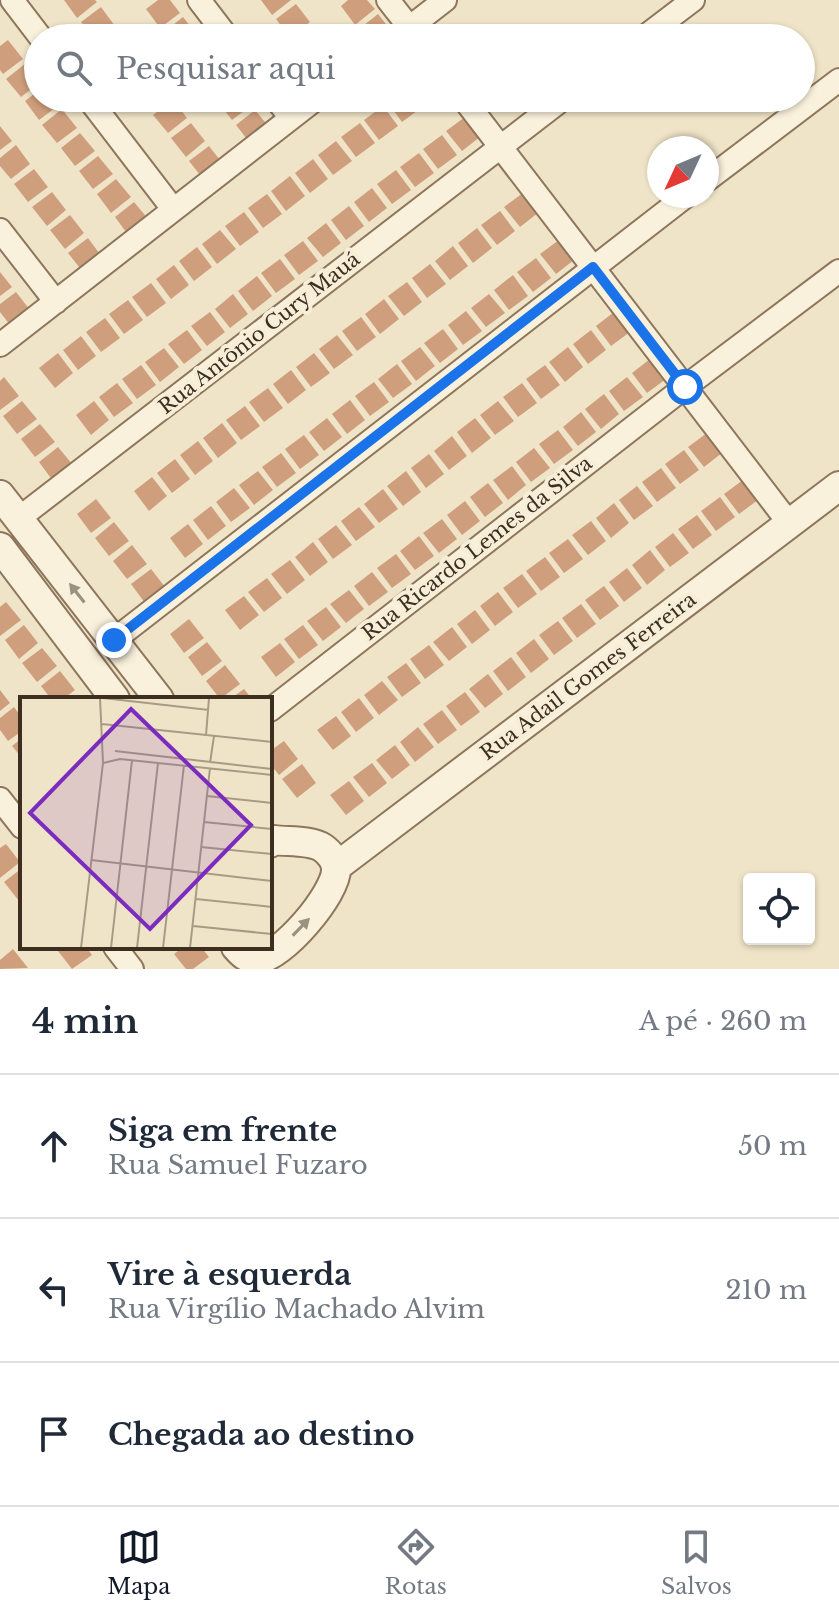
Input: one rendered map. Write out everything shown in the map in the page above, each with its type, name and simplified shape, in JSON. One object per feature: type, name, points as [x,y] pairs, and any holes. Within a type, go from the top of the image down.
[{"type":"street","points":[[12,0],[30,24]]},
{"type":"street","points":[[199,0],[217,24]]},
{"type":"street","points":[[388,0],[401,24]]},
{"type":"street","points":[[418,24],[445,0]]},
{"type":"street","points":[[661,24],[693,0]]},
{"type":"street","points":[[815,98],[839,80]]},
{"type":"street","points":[[99,112],[173,209]]},
{"type":"street","points":[[286,112],[291,118]]},
{"type":"street","points":[[0,345],[299,112]]},
{"type":"street","points":[[474,112],[789,523]]},
{"type":"street","name":"Rua Antônio Cury Mauá","points":[[18,519],[546,112]]},
{"type":"street","points":[[719,171],[797,112]]},
{"type":"street","points":[[114,640],[670,208]]},
{"type":"street","points":[[0,230],[56,302]]},
{"type":"street","name":"Rua Ricardo Lemes da Silva","points":[[272,708],[839,271]]},
{"type":"street","name":"Rua Adail Gomes Ferreira","points":[[336,867],[839,486]]},
{"type":"street","points":[[0,495],[157,697]]},
{"type":"street","points":[[0,547],[113,697]]},
{"type":"street","points":[[0,799],[20,824]]},
{"type":"street","points":[[236,957],[265,957],[279,949],[323,903],[335,876],[332,857],[323,848],[313,844],[272,840]]},
{"type":"street","points":[[117,949],[132,969]]},
{"type":"building","points":[[64,0],[95,0],[97,2],[77,18]]},
{"type":"building","points":[[158,0],[170,0],[180,13],[165,24],[157,24],[146,9]]},
{"type":"building","points":[[261,0],[291,0],[272,15]]},
{"type":"building","points":[[348,0],[367,0],[375,9],[354,24],[341,6]]},
{"type":"building","points":[[296,4],[310,22],[280,24],[276,19]]},
{"type":"building","points":[[101,7],[114,24],[82,24],[81,22]]},
{"type":"building","points":[[378,14],[386,24],[365,24]]},
{"type":"building","points":[[183,17],[189,24],[174,24]]},
{"type":"building","points":[[8,40],[23,59],[3,74],[0,70],[0,46]]},
{"type":"building","points":[[24,65],[24,95],[21,97],[6,79]]},
{"type":"building","points":[[33,112],[50,112],[39,120]]},
{"type":"building","points":[[58,112],[64,112],[77,128],[57,143],[42,125]]},
{"type":"building","points":[[157,112],[182,112],[187,118],[168,133],[153,115]]},
{"type":"building","points":[[226,112],[243,112],[232,120]]},
{"type":"building","points":[[257,112],[270,128],[250,143],[236,125]]},
{"type":"building","points":[[375,112],[388,112],[398,126],[379,140],[364,120]]},
{"type":"building","points":[[394,112],[416,112],[402,122]]},
{"type":"building","points":[[465,117],[480,137],[462,151],[446,131]]},
{"type":"building","points":[[191,123],[205,141],[186,157],[171,138]]},
{"type":"building","points":[[360,123],[375,143],[356,157],[341,137]]},
{"type":"building","points":[[0,126],[12,141],[0,150]]},
{"type":"building","points":[[80,133],[95,151],[75,166],[61,148]]},
{"type":"building","points":[[442,135],[457,155],[438,169],[423,149]]},
{"type":"building","points":[[336,141],[352,161],[333,175],[318,155]]},
{"type":"building","points":[[16,145],[30,164],[11,179],[0,166],[0,158]]},
{"type":"building","points":[[209,146],[223,164],[204,180],[189,161]]},
{"type":"building","points":[[419,153],[434,173],[415,187],[400,167]]},
{"type":"building","points":[[98,156],[113,174],[93,189],[79,171]]},
{"type":"building","points":[[313,159],[328,179],[310,193],[295,173]]},
{"type":"building","points":[[34,169],[48,187],[28,202],[14,184]]},
{"type":"building","points":[[396,170],[411,190],[392,204],[377,184]]},
{"type":"building","points":[[290,176],[305,196],[286,211],[271,191]]},
{"type":"building","points":[[116,179],[131,197],[111,213],[97,194]]},
{"type":"building","points":[[372,188],[387,208],[369,222],[354,202]]},
{"type":"building","points":[[52,192],[66,210],[47,226],[32,207]]},
{"type":"building","points":[[523,193],[538,213],[520,227],[504,207]]},
{"type":"building","points":[[267,194],[282,214],[263,228],[248,208]]},
{"type":"building","points":[[134,202],[149,220],[129,236],[115,217]]},
{"type":"building","points":[[349,206],[364,226],[346,240],[331,220]]},
{"type":"building","points":[[500,211],[515,231],[497,245],[481,225]]},
{"type":"building","points":[[244,212],[259,232],[240,246],[225,226]]},
{"type":"building","points":[[70,215],[84,233],[65,249],[50,230]]},
{"type":"building","points":[[326,223],[341,243],[323,257],[307,238]]},
{"type":"building","points":[[477,228],[492,248],[473,263],[458,243]]},
{"type":"building","points":[[220,230],[236,249],[217,264],[202,244]]},
{"type":"building","points":[[88,238],[102,257],[83,272],[68,253]]},
{"type":"building","points":[[559,240],[574,260],[556,274],[540,254]]},
{"type":"building","points":[[303,241],[318,261],[299,275],[284,255]]},
{"type":"building","points":[[453,246],[468,266],[450,280],[435,261]]},
{"type":"building","points":[[197,247],[212,267],[194,281],[179,261]]},
{"type":"building","points":[[536,258],[551,278],[533,292],[517,272]]},
{"type":"building","points":[[280,259],[295,279],[276,293],[261,273]]},
{"type":"building","points":[[430,264],[446,284],[427,298],[412,278]]},
{"type":"building","points":[[174,265],[189,285],[171,299],[156,279]]},
{"type":"building","points":[[0,272],[12,287],[0,296]]},
{"type":"building","points":[[513,275],[528,296],[509,310],[494,290]]},
{"type":"building","points":[[257,276],[272,296],[253,311],[238,291]]},
{"type":"building","points":[[407,282],[422,302],[404,316],[388,296]]},
{"type":"building","points":[[151,283],[166,303],[147,317],[132,297]]},
{"type":"building","points":[[16,292],[30,310],[10,325],[0,312],[0,304]]},
{"type":"building","points":[[233,294],[248,314],[230,328],[215,309]]},
{"type":"building","points":[[489,294],[505,313],[486,327],[471,308]]},
{"type":"building","points":[[384,299],[399,319],[380,334],[365,314]]},
{"type":"building","points":[[128,300],[143,320],[124,334],[109,314]]},
{"type":"building","points":[[466,311],[482,331],[463,345],[448,325]]},
{"type":"building","points":[[210,312],[225,332],[207,346],[191,326]]},
{"type":"building","points":[[614,312],[630,332],[611,346],[596,326]]},
{"type":"building","points":[[361,317],[376,337],[357,351],[342,331]]},
{"type":"building","points":[[105,318],[120,338],[101,352],[86,332]]},
{"type":"building","points":[[443,329],[458,349],[440,363],[424,343]]},
{"type":"building","points":[[187,330],[202,350],[184,364],[168,344]]},
{"type":"building","points":[[591,330],[606,350],[588,364],[573,344]]},
{"type":"building","points":[[337,335],[353,355],[334,369],[319,349]]},
{"type":"building","points":[[81,336],[96,356],[78,370],[63,350]]},
{"type":"building","points":[[420,347],[435,366],[416,381],[401,361]]},
{"type":"building","points":[[568,347],[583,367],[565,382],[549,362]]},
{"type":"building","points":[[164,348],[179,367],[160,382],[145,362]]},
{"type":"building","points":[[58,353],[73,373],[55,388],[39,368]]},
{"type":"building","points":[[314,353],[330,373],[311,387],[296,367]]},
{"type":"building","points":[[650,359],[666,379],[647,393],[632,373]]},
{"type":"building","points":[[397,364],[412,384],[393,398],[378,379]]},
{"type":"building","points":[[141,365],[156,385],[137,399],[122,379]]},
{"type":"building","points":[[545,365],[560,385],[541,399],[526,379]]},
{"type":"building","points":[[291,370],[306,390],[288,404],[273,384]]},
{"type":"building","points":[[4,377],[19,396],[0,410],[0,381]]},
{"type":"building","points":[[627,377],[643,397],[624,411],[609,391]]},
{"type":"building","points":[[374,382],[389,402],[370,416],[355,396]]},
{"type":"building","points":[[117,383],[133,403],[114,417],[99,397]]},
{"type":"building","points":[[522,383],[537,403],[518,417],[503,397]]},
{"type":"building","points":[[268,388],[283,408],[264,422],[249,402]]},
{"type":"building","points":[[604,394],[619,414],[601,429],[585,409]]},
{"type":"building","points":[[350,400],[365,420],[347,434],[332,414]]},
{"type":"building","points":[[22,401],[37,419],[17,434],[3,416]]},
{"type":"building","points":[[94,401],[109,420],[91,435],[76,415]]},
{"type":"building","points":[[498,401],[514,421],[495,435],[480,415]]},
{"type":"building","points":[[245,406],[260,426],[241,440],[226,420]]},
{"type":"building","points":[[581,412],[596,432],[578,446],[563,427]]},
{"type":"building","points":[[327,418],[342,437],[324,451],[309,432]]},
{"type":"building","points":[[475,418],[491,438],[472,453],[457,432]]},
{"type":"building","points":[[222,423],[237,443],[218,458],[203,438]]},
{"type":"building","points":[[40,424],[55,442],[35,457],[21,439]]},
{"type":"building","points":[[558,430],[573,450],[554,464],[539,444]]},
{"type":"building","points":[[707,433],[722,453],[704,467],[688,447]]},
{"type":"building","points":[[304,435],[319,455],[300,469],[285,449]]},
{"type":"building","points":[[452,436],[467,456],[449,470],[434,451]]},
{"type":"building","points":[[198,441],[213,461],[195,475],[180,455]]},
{"type":"building","points":[[58,447],[73,465],[53,481],[39,462]]},
{"type":"building","points":[[534,448],[550,468],[531,482],[516,462]]},
{"type":"building","points":[[684,450],[699,470],[680,484],[665,464]]},
{"type":"building","points":[[281,453],[296,473],[277,487],[262,467]]},
{"type":"building","points":[[429,454],[444,474],[426,488],[411,468]]},
{"type":"building","points":[[175,459],[190,479],[172,493],[157,473]]},
{"type":"building","points":[[512,466],[526,485],[508,500],[493,480]]},
{"type":"building","points":[[661,468],[676,488],[657,502],[642,482]]},
{"type":"building","points":[[258,471],[273,490],[254,505],[239,485]]},
{"type":"building","points":[[406,471],[421,492],[403,506],[387,486]]},
{"type":"building","points":[[152,477],[167,496],[149,511],[134,491]]},
{"type":"building","points":[[743,480],[758,500],[739,514],[724,494]]},
{"type":"building","points":[[488,483],[503,503],[485,517],[470,497]]},
{"type":"building","points":[[637,486],[653,506],[634,520],[619,500]]},
{"type":"building","points":[[234,488],[250,508],[231,522],[216,502]]},
{"type":"building","points":[[383,489],[398,509],[379,523],[364,504]]},
{"type":"building","points":[[720,497],[735,517],[716,531],[701,511]]},
{"type":"building","points":[[96,499],[111,518],[91,533],[77,514]]},
{"type":"building","points":[[465,501],[480,521],[462,535],[447,515]]},
{"type":"building","points":[[614,503],[629,523],[611,538],[596,518]]},
{"type":"building","points":[[211,506],[226,526],[208,540],[193,520]]},
{"type":"building","points":[[359,507],[375,527],[356,541],[341,521]]},
{"type":"building","points":[[697,515],[712,535],[693,549],[678,529]]},
{"type":"building","points":[[442,519],[457,539],[439,553],[423,533]]},
{"type":"building","points":[[591,521],[606,541],[588,555],[572,535]]},
{"type":"building","points":[[114,522],[129,541],[109,556],[95,538]]},
{"type":"building","points":[[188,524],[203,544],[185,558],[170,538]]},
{"type":"building","points":[[336,525],[352,545],[333,559],[318,539]]},
{"type":"building","points":[[673,533],[689,553],[670,567],[655,547]]},
{"type":"building","points":[[419,536],[434,556],[415,570],[400,551]]},
{"type":"building","points":[[568,539],[583,559],[564,573],[549,553]]},
{"type":"building","points":[[313,542],[328,562],[310,576],[295,557]]},
{"type":"building","points":[[132,545],[147,564],[127,579],[113,561]]},
{"type":"building","points":[[650,550],[665,570],[647,585],[632,565]]},
{"type":"building","points":[[396,554],[411,574],[392,588],[377,568]]},
{"type":"building","points":[[545,557],[560,577],[541,591],[526,571]]},
{"type":"building","points":[[290,560],[305,580],[287,594],[271,574]]},
{"type":"building","points":[[627,568],[642,588],[624,602],[609,582]]},
{"type":"building","points":[[151,569],[165,587],[145,603],[131,584]]},
{"type":"building","points":[[372,572],[388,592],[369,606],[354,586]]},
{"type":"building","points":[[522,574],[537,594],[518,608],[503,588]]},
{"type":"building","points":[[267,578],[282,598],[264,612],[248,592]]},
{"type":"building","points":[[604,586],[619,606],[600,620],[585,600]]},
{"type":"building","points":[[349,590],[364,609],[346,623],[330,604]]},
{"type":"building","points":[[498,592],[513,612],[495,626],[480,606]]},
{"type":"building","points":[[244,596],[259,615],[240,630],[225,610]]},
{"type":"building","points":[[6,602],[21,620],[0,636],[0,607]]},
{"type":"building","points":[[581,604],[596,624],[577,638],[562,618]]},
{"type":"building","points":[[326,607],[341,627],[323,641],[307,621]]},
{"type":"building","points":[[475,610],[490,630],[472,644],[457,624]]},
{"type":"building","points":[[189,619],[204,638],[184,653],[170,634]]},
{"type":"building","points":[[558,621],[573,641],[554,655],[539,635]]},
{"type":"building","points":[[24,625],[38,643],[19,659],[5,640]]},
{"type":"building","points":[[303,625],[318,645],[299,659],[284,639]]},
{"type":"building","points":[[452,627],[467,647],[449,661],[433,642]]},
{"type":"building","points":[[534,639],[549,659],[531,673],[516,653]]},
{"type":"building","points":[[207,642],[222,661],[202,676],[188,657]]},
{"type":"building","points":[[280,643],[295,662],[276,677],[261,657]]},
{"type":"building","points":[[429,645],[444,665],[425,679],[410,659]]},
{"type":"building","points":[[42,648],[57,666],[37,682],[22,663]]},
{"type":"building","points":[[511,657],[526,677],[508,691],[493,671]]},
{"type":"building","points":[[406,663],[421,683],[402,697],[387,677]]},
{"type":"building","points":[[225,665],[240,684],[218,697],[206,681]]},
{"type":"building","points":[[60,671],[75,690],[66,697],[49,697],[41,686]]},
{"type":"building","points":[[488,674],[503,694],[485,708],[469,689]]},
{"type":"building","points":[[382,681],[398,700],[379,715],[364,695]]},
{"type":"building","points":[[244,689],[250,697],[233,697]]},
{"type":"building","points":[[0,690],[10,703],[0,711]]},
{"type":"building","points":[[465,692],[480,712],[461,726],[446,706]]},
{"type":"building","points":[[359,698],[374,718],[356,732],[341,712]]},
{"type":"building","points":[[14,707],[20,715],[20,732],[8,741],[0,730],[0,718]]},
{"type":"building","points":[[442,710],[457,730],[438,744],[423,724]]},
{"type":"building","points":[[336,716],[351,736],[333,750],[317,730]]},
{"type":"building","points":[[418,727],[434,747],[415,762],[400,742]]},
{"type":"building","points":[[20,740],[20,756],[12,746]]},
{"type":"building","points":[[284,741],[298,759],[279,775],[272,766],[272,750]]},
{"type":"building","points":[[395,745],[410,765],[392,779],[376,760]]},
{"type":"building","points":[[372,763],[387,783],[369,797],[353,777]]},
{"type":"building","points":[[302,764],[316,783],[297,798],[282,779]]},
{"type":"building","points":[[349,781],[364,801],[346,815],[330,795]]},
{"type":"building","points":[[6,844],[20,862],[0,878],[0,848]]},
{"type":"building","points":[[20,870],[19,901],[4,882]]},
{"type":"building","points":[[13,949],[28,968],[0,969],[0,960]]},
{"type":"building","points":[[88,949],[92,955],[72,969],[58,951]]},
{"type":"building","points":[[180,949],[203,949],[209,957],[193,969],[186,969],[174,954]]},
{"type":"route","points":[[114,640],[593,267],[685,387]]}]
